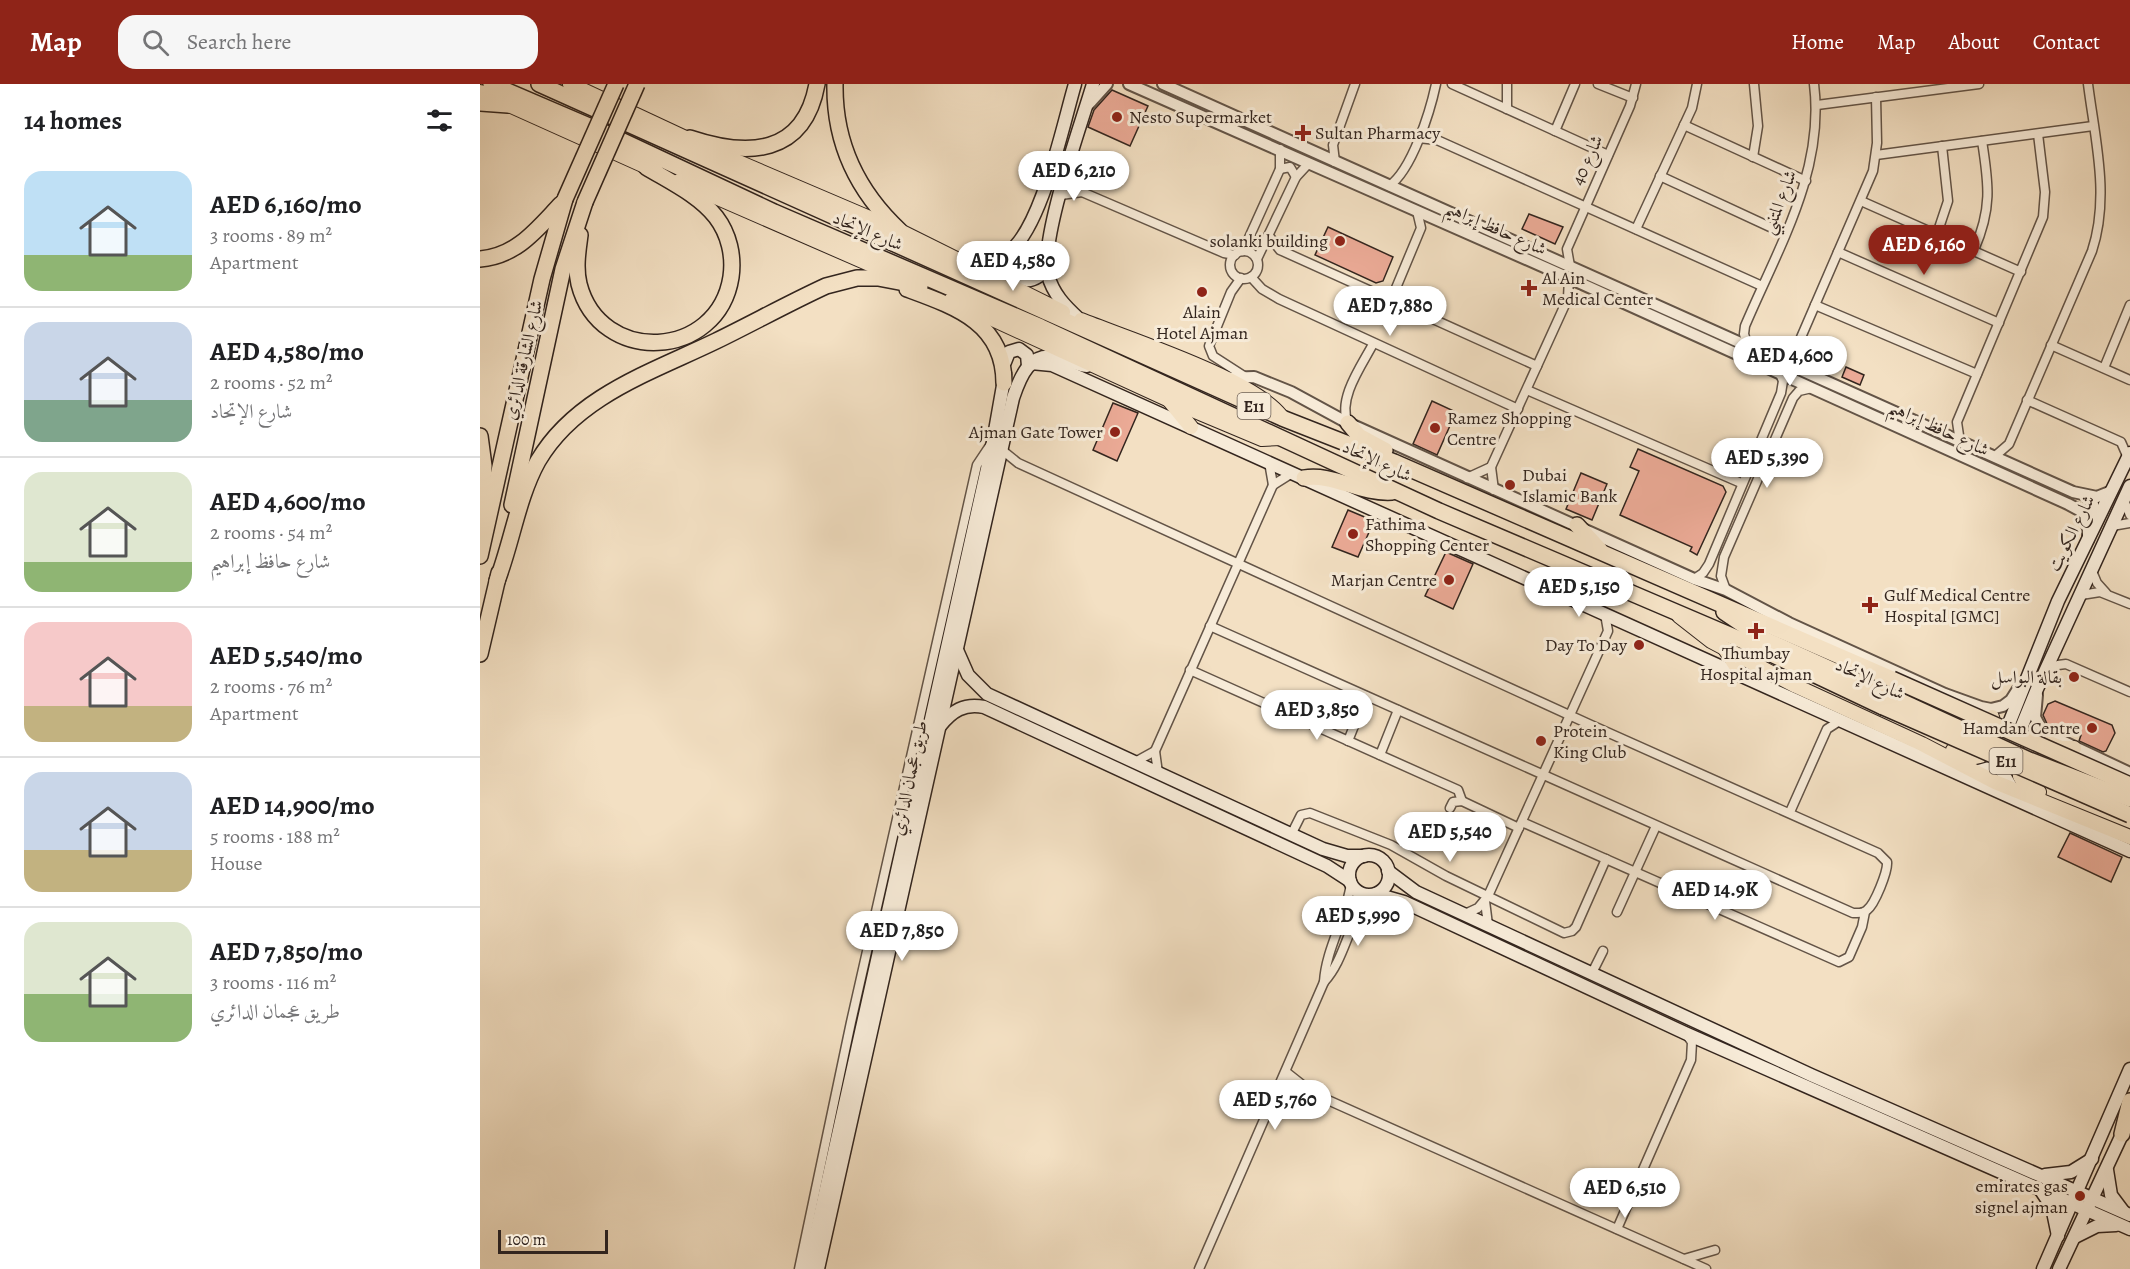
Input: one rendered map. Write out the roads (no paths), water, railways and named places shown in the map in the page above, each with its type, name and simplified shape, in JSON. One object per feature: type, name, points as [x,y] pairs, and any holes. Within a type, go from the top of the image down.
[{"type":"highway","name":"شارع الإتحاد","points":[[491,84],[610,135],[774,212],[1041,327],[1398,492],[1677,614],[1887,702],[2130,815]]},
{"type":"highway","name":"شارع الإتحاد","points":[[539,84],[1282,418],[1394,462],[1777,628],[2130,785]]},
{"type":"highway","name":"شارع الشارقة الدائري","points":[[480,556],[542,279],[565,199],[616,84]]},
{"type":"highway","name":"شارع الشارقة الدائري","points":[[480,654],[563,269],[585,202],[637,84]]},
{"type":"highway","points":[[690,138],[733,150],[752,149],[780,141],[803,121],[816,84]]},
{"type":"highway","points":[[835,84],[838,125],[850,165],[872,202],[900,231]]},
{"type":"highway","points":[[480,103],[508,105]]},
{"type":"highway","points":[[585,202],[577,266],[578,283],[585,301],[595,316],[625,338],[642,343],[660,344],[692,333],[716,312],[725,297],[732,270],[729,243],[716,217],[707,207],[646,167]]},
{"type":"highway","points":[[480,259],[505,254],[520,246],[565,199]]},
{"type":"highway","points":[[497,581],[530,477],[547,447],[569,421],[608,393],[826,286],[856,278],[890,279],[920,286]]},
{"type":"highway","points":[[788,306],[852,285],[872,283],[901,287],[979,322],[999,350],[1004,383]]},
{"type":"highway","points":[[1348,423],[1359,436],[1386,451],[1394,462]]},
{"type":"highway","points":[[480,436],[484,466],[480,521]]},
{"type":"highway","points":[[1298,476],[1328,478],[1368,491],[1398,492]]},
{"type":"highway","points":[[1577,525],[1604,554]]},
{"type":"highway","points":[[1710,600],[1730,617],[1764,639],[1887,702],[2130,799]]},
{"type":"highway","points":[[1777,628],[1805,631]]},
{"type":"highway","points":[[2122,1134],[2130,1101]]},
{"type":"main road","points":[[1075,84],[1031,233],[1012,260],[1013,271],[1020,279],[1032,280],[1041,272],[1045,241],[1061,195],[1093,84]]},
{"type":"main road","points":[[573,85],[900,231],[1078,319],[1224,378],[1261,398],[1282,418]]},
{"type":"main road","points":[[480,92],[974,310],[1169,400],[1262,439],[1281,438]]},
{"type":"main road","points":[[958,261],[987,261],[1006,254],[1028,231],[1039,204]]},
{"type":"main road","points":[[1053,221],[1047,256],[1049,276],[1059,298],[1078,319]]},
{"type":"main road","name":"طريق عجمان الدائري","points":[[818,1269],[997,471],[1005,362],[998,339],[974,310]]},
{"type":"main road","points":[[1005,362],[1009,352],[1019,349],[1027,355],[1029,364]]},
{"type":"main road","points":[[1029,364],[1052,357],[1081,365],[1093,364]]},
{"type":"main road","points":[[1029,364],[1048,364],[2130,850]]},
{"type":"main road","name":"طريق عجمان الدائري","points":[[808,1269],[998,446],[1019,377],[1029,364]]},
{"type":"main road","points":[[1169,400],[1191,428]]},
{"type":"main road","name":"شارع الكويت","points":[[2000,765],[2001,746],[2054,609],[2129,456]]},
{"type":"main road","name":"شارع الكويت","points":[[2000,765],[2012,750],[2037,688],[2130,486]]},
{"type":"main road","points":[[2053,654],[2046,648],[2056,624],[2054,609]]},
{"type":"main road","points":[[1677,614],[1702,635],[1796,686],[1922,744],[2013,790],[2130,837]]},
{"type":"main road","points":[[1724,647],[1741,675]]},
{"type":"main road","points":[[957,648],[968,675],[981,690],[1331,852],[1373,856],[1381,860],[1388,871],[1416,892],[1811,1076],[2038,1174],[2076,1198]]},
{"type":"main road","points":[[1922,744],[1941,744],[1976,759],[1981,754],[1994,728],[1995,722],[1991,716],[1959,703],[1945,694]]},
{"type":"main road","points":[[939,727],[957,710],[979,706],[1327,866],[1351,882],[1359,892],[1404,902],[1685,1033],[2039,1188],[2076,1198],[2127,1221]]},
{"type":"main road","points":[[1048,737],[1058,731],[1072,737],[1080,737]]},
{"type":"main road","points":[[2050,803],[2020,779],[2032,745],[2040,740],[2061,748],[2074,748]]},
{"type":"main road","points":[[1975,772],[2000,765],[2003,776],[2013,790]]},
{"type":"main road","points":[[1351,882],[1350,868],[1356,860],[1364,856]]},
{"type":"main road","points":[[1375,894],[1386,885],[1388,871]]},
{"type":"main road","points":[[2043,1269],[2076,1198],[2130,1069]]},
{"type":"main road","points":[[2059,1269],[2130,1117]]},
{"type":"main road","points":[[2038,1174],[2058,1175],[2071,1172],[2093,1158]]},
{"type":"main road","points":[[2107,1167],[2111,1195],[2127,1221]]},
{"type":"main road","points":[[2039,1188],[2052,1207],[2058,1238]]},
{"type":"main road","points":[[2075,1237],[2097,1226],[2127,1221]]},
{"type":"street","points":[[1086,109],[1107,84]]},
{"type":"street","name":"شارع حافظ إبراهيم","points":[[1130,84],[1569,278],[2081,511]]},
{"type":"street","points":[[1139,84],[1151,93]]},
{"type":"street","name":"شارع حافظ إبراهيم","points":[[1163,84],[1175,87],[1317,154],[2085,496]]},
{"type":"street","points":[[1507,84],[1507,109]]},
{"type":"street","points":[[1555,130],[1575,84]]},
{"type":"street","points":[[1598,84],[1633,98]]},
{"type":"street","name":"شارع 40","points":[[1567,249],[1633,98],[1636,84]]},
{"type":"street","points":[[1636,229],[1695,100],[1697,84]]},
{"type":"street","points":[[1753,157],[1758,126],[1754,84]]},
{"type":"street","name":"شارع المتنبي","points":[[1745,326],[1806,182],[1816,135],[1817,105],[1814,84]]},
{"type":"street","points":[[1817,105],[1979,84]]},
{"type":"street","points":[[1994,457],[2009,444],[2092,250],[2099,228],[2101,192],[2088,84]]},
{"type":"street","points":[[1335,162],[1333,145],[1354,85]]},
{"type":"street","points":[[1389,186],[1402,174],[1424,125],[1436,86],[1453,85],[1608,155]]},
{"type":"street","points":[[1798,369],[1796,349],[1861,201],[1876,155],[1876,97]]},
{"type":"street","points":[[1424,125],[1437,140]]},
{"type":"street","points":[[1684,125],[1806,182]]},
{"type":"street","points":[[1876,155],[2093,126]]},
{"type":"street","points":[[1960,442],[1957,422],[2040,229],[2045,205],[2038,134]]},
{"type":"street","points":[[1418,138],[1437,140],[1762,286]]},
{"type":"street","points":[[1974,250],[1985,222],[1989,200],[1982,141]]},
{"type":"street","points":[[1317,154],[1333,145]]},
{"type":"street","points":[[1936,234],[1948,201],[1942,146]]},
{"type":"street","points":[[1241,279],[1233,274],[1236,256],[1280,169],[1280,150]]},
{"type":"street","points":[[1257,259],[1296,177],[1309,163]]},
{"type":"street","points":[[1280,169],[1290,167],[1296,177]]},
{"type":"street","points":[[1067,174],[1082,192],[1224,253],[1236,256],[1251,253],[1257,259],[1258,267],[1251,277],[1241,279],[1231,292],[1209,346],[1213,356],[1244,376],[1291,392],[1348,423],[1467,478],[1694,579],[1726,590],[1805,631],[1945,694],[1987,708],[2003,706],[2017,693],[2026,669],[2041,643]]},
{"type":"street","points":[[1402,174],[1406,194]]},
{"type":"street","points":[[1660,176],[1785,234]]},
{"type":"street","points":[[1061,195],[1082,192]]},
{"type":"street","points":[[1861,201],[2021,272]]},
{"type":"street","points":[[1391,300],[1421,228],[1417,211]]},
{"type":"street","points":[[1421,228],[1437,219]]},
{"type":"street","points":[[1269,236],[1280,250]]},
{"type":"street","points":[[1263,249],[1280,250],[1537,366]]},
{"type":"street","points":[[1551,258],[1567,249],[1570,266]]},
{"type":"street","points":[[1838,252],[1999,323]]},
{"type":"street","points":[[1251,277],[1262,289],[1279,299],[1518,409]]},
{"type":"street","points":[[1568,298],[1569,278]]},
{"type":"street","points":[[1495,490],[1491,467],[1568,298],[1577,289],[1588,287]]},
{"type":"street","points":[[2099,366],[2109,352],[2130,304]]},
{"type":"street","points":[[1815,305],[1977,374]]},
{"type":"street","points":[[1726,336],[1745,326],[1748,347]]},
{"type":"street","points":[[1348,423],[1344,413],[1345,402],[1373,344]]},
{"type":"street","points":[[2051,345],[2130,380]]},
{"type":"street","points":[[1780,361],[1796,349]]},
{"type":"street","points":[[1694,579],[1706,568],[1714,552],[1741,483],[1778,400],[1783,385],[1780,374]]},
{"type":"street","points":[[1224,378],[1244,376]]},
{"type":"street","points":[[1726,590],[1721,571],[1724,557],[1790,404],[1799,391],[1812,388]]},
{"type":"street","points":[[1527,390],[1741,483]]},
{"type":"street","points":[[1778,400],[1785,399],[1790,404]]},
{"type":"street","points":[[2027,400],[2121,441],[2129,456]]},
{"type":"street","points":[[1330,412],[1345,402]]},
{"type":"street","points":[[1942,432],[1957,422]]},
{"type":"street","points":[[2009,444],[2012,465]]},
{"type":"street","points":[[799,1269],[851,1022],[977,465],[998,446],[1018,463],[1570,716],[1878,852],[1885,858],[1886,874],[1871,906],[1865,912],[1862,927],[1849,957],[1839,962],[1636,871],[1462,801],[1453,802],[1449,808]]},
{"type":"street","points":[[1158,773],[1155,751],[1273,485],[1269,462]]},
{"type":"street","points":[[997,471],[1018,463]]},
{"type":"street","points":[[1467,478],[1491,467]]},
{"type":"street","points":[[1273,485],[1298,476]]},
{"type":"street","points":[[2085,496],[2097,497],[2112,491]]},
{"type":"street","points":[[2085,496],[2091,500],[2094,508],[2090,512],[2081,511],[2088,528],[2088,541]]},
{"type":"street","points":[[2124,501],[2130,515]]},
{"type":"street","points":[[2112,526],[2130,523]]},
{"type":"street","points":[[1714,552],[1719,558],[1724,557]]},
{"type":"street","points":[[2092,571],[2097,584],[2106,594]]},
{"type":"street","points":[[2081,595],[2094,592],[2106,594],[2130,604]]},
{"type":"street","points":[[1465,914],[1478,908],[1487,899],[1608,631],[1605,614]]},
{"type":"street","points":[[1608,631],[1623,622]]},
{"type":"street","points":[[1210,626],[1853,913],[1865,912]]},
{"type":"street","points":[[2043,676],[2058,665],[2066,664],[2130,692]]},
{"type":"street","points":[[1190,670],[1458,790],[1462,801]]},
{"type":"street","points":[[2037,688],[2035,717],[2038,726],[2046,734],[2130,773]]},
{"type":"street","points":[[1348,741],[1366,696]]},
{"type":"street","points":[[1380,755],[1398,710]]},
{"type":"street","points":[[1790,812],[1827,729],[1824,712]]},
{"type":"street","points":[[1827,729],[1842,720]]},
{"type":"street","points":[[1135,762],[1155,751]]},
{"type":"street","points":[[1291,835],[1301,815],[1310,813],[1391,845],[1487,899],[1561,932],[1570,932],[1576,927],[1606,859]]},
{"type":"street","points":[[1617,912],[1656,826]]},
{"type":"street","points":[[1324,982],[1326,966],[1345,911],[1351,882]]},
{"type":"street","points":[[1199,1269],[1324,982],[1335,967],[1360,910],[1375,894]]},
{"type":"street","points":[[1487,899],[1488,925]]},
{"type":"street","points":[[1592,973],[1603,951]]},
{"type":"street","points":[[1617,1229],[1692,1056],[1692,1042],[1685,1033]]},
{"type":"street","points":[[1285,1076],[1706,1269]]},
{"type":"street","points":[[1684,1259],[1714,1250]]},
{"type":"place","name":"Nesto Supermarket","points":[[1117,117]]},
{"type":"place","name":"Sultan Pharmacy","points":[[1303,133]]},
{"type":"place","name":"solanki building","points":[[1340,241]]},
{"type":"place","name":"Al Ain Medical Center","points":[[1529,288]]},
{"type":"place","name":"Alain Hotel Ajman","points":[[1202,292]]},
{"type":"place","name":"Ramez Shopping Centre","points":[[1435,428]]},
{"type":"place","name":"Ajman Gate Tower","points":[[1115,432]]},
{"type":"place","name":"Dubai Islamic Bank","points":[[1510,485]]},
{"type":"place","name":"Fathima Shopping Center","points":[[1353,534]]},
{"type":"place","name":"Marjan Centre","points":[[1449,580]]},
{"type":"place","name":"Gulf Medical Centre Hospital [GMC]","points":[[1870,605]]},
{"type":"place","name":"Thumbay Hospital ajman","points":[[1756,631]]},
{"type":"place","name":"Day To Day","points":[[1639,645]]},
{"type":"place","name":"بقالة البواسل","points":[[2074,677]]},
{"type":"place","name":"Hamdan Centre","points":[[2092,728]]},
{"type":"place","name":"Protein King Club","points":[[1541,741]]},
{"type":"place","name":"emirates gas signel ajman","points":[[2080,1196]]}]
